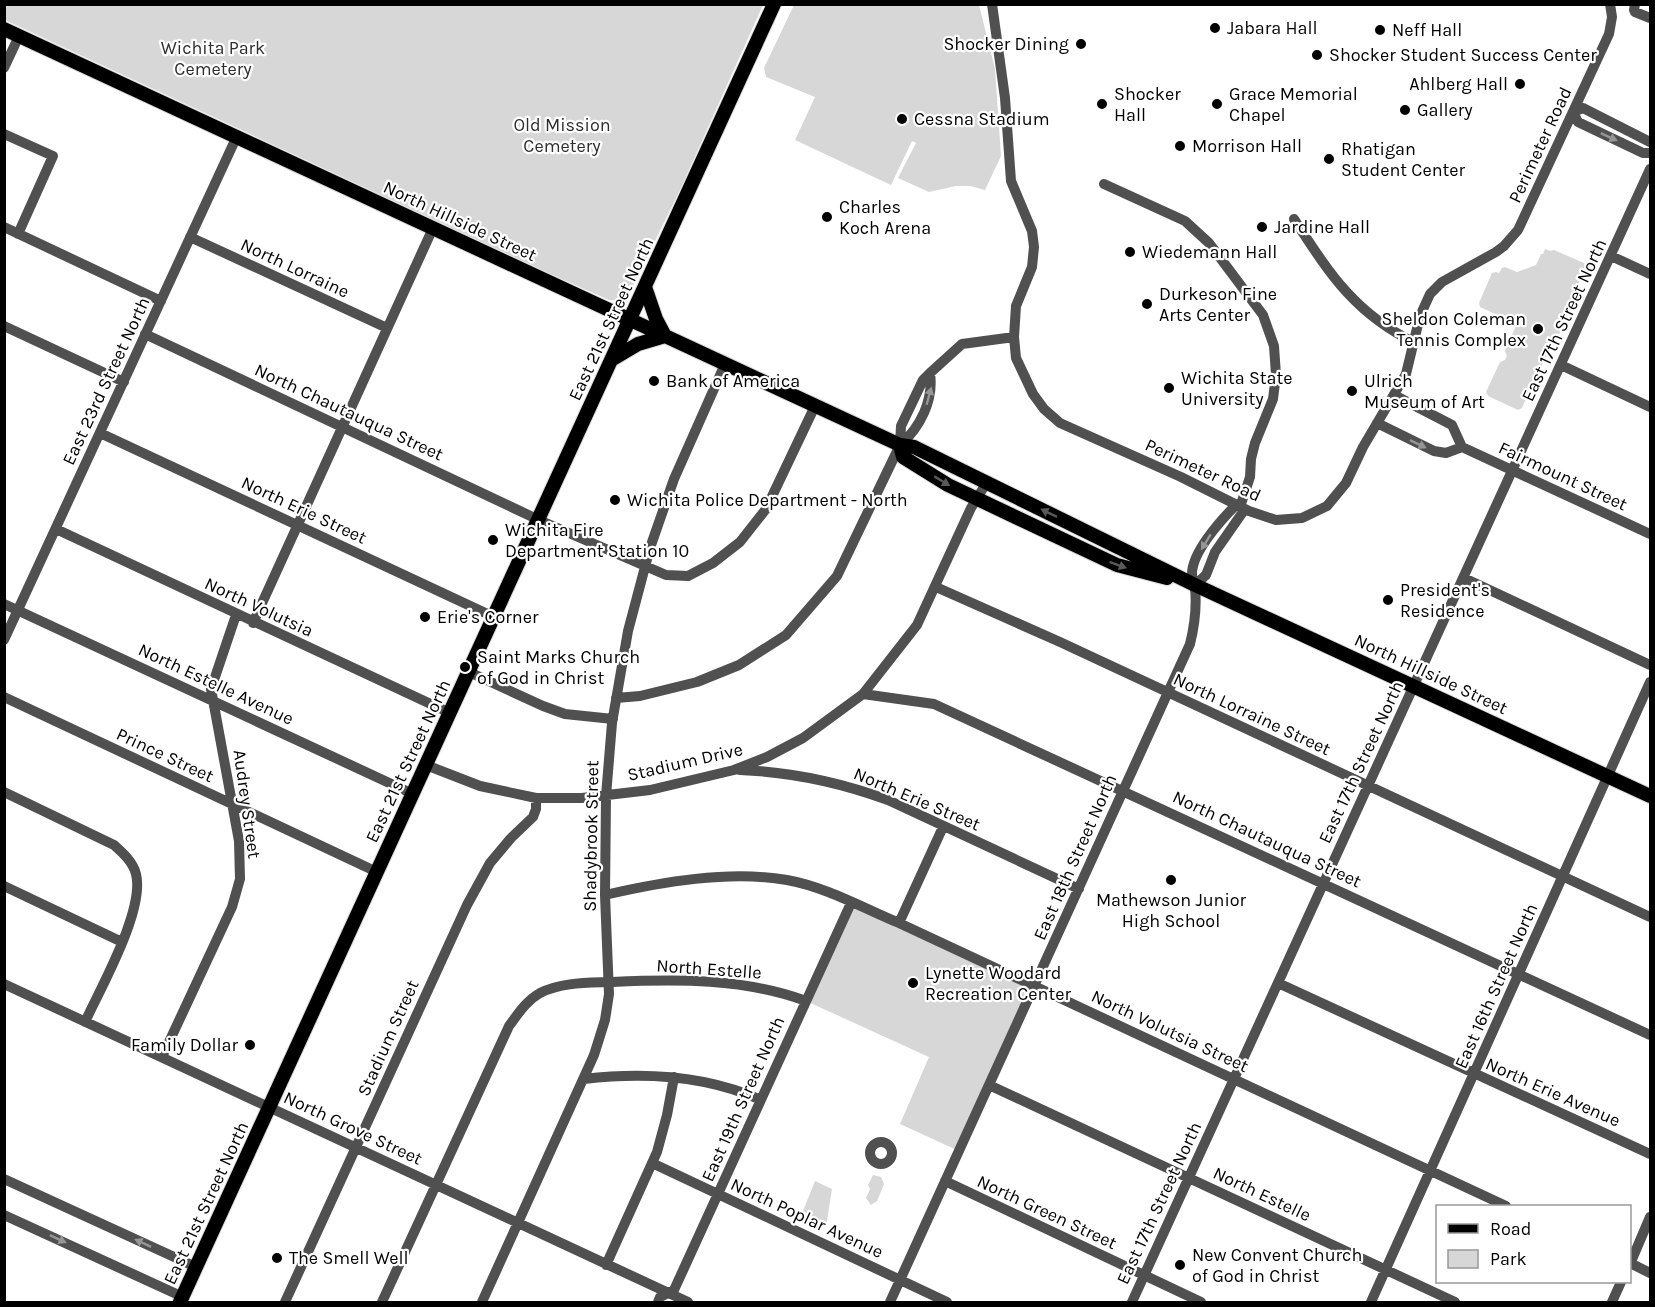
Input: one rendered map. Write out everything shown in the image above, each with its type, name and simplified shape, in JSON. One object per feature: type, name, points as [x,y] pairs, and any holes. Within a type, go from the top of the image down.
[{"type":"main road","name":"East 21st Street North","points":[[181,1300],[774,4]]},
{"type":"main road","name":"North Hillside Street","points":[[4,29],[815,406],[900,445],[914,447],[1195,585],[1650,796]]},
{"type":"main road","points":[[611,360],[638,344],[665,336],[656,319],[645,287]]},
{"type":"main road","name":"North Hillside Street","points":[[900,445],[903,457],[948,485],[977,499],[1118,565],[1195,585]]},
{"type":"street","name":"Perimeter Road","points":[[992,4],[1005,99],[1011,181],[1032,231],[1034,247],[1032,267],[1016,306],[1014,337],[1016,358],[1033,394],[1044,409],[1060,423],[1181,477],[1240,507],[1275,520],[1302,518],[1327,506],[1346,483],[1406,374],[1420,315],[1430,294],[1442,282],[1496,252],[1518,230],[1609,34],[1612,17],[1610,4]]},
{"type":"street","points":[[1635,4],[1635,12],[1650,18]]},
{"type":"street","points":[[4,68],[19,36]]},
{"type":"street","points":[[1650,142],[1583,108],[1573,112],[1578,122],[1643,153],[1650,153]]},
{"type":"street","points":[[4,134],[53,156],[18,234]]},
{"type":"street","name":"East 23rd Street North","points":[[4,640],[237,136]]},
{"type":"street","name":"East 17th Street North","points":[[1132,1302],[1650,169]]},
{"type":"street","points":[[1104,184],[1185,221],[1209,243],[1263,315],[1274,346],[1276,375],[1273,399],[1255,443],[1250,477],[1240,507],[1215,552],[1206,575],[1195,585]]},
{"type":"street","points":[[1294,219],[1333,276],[1358,305],[1394,332],[1415,343]]},
{"type":"street","points":[[4,227],[161,301]]},
{"type":"street","points":[[253,623],[433,228]]},
{"type":"street","name":"North Lorraine","points":[[190,237],[387,328]]},
{"type":"street","points":[[1611,256],[1650,274]]},
{"type":"street","points":[[4,326],[124,382]]},
{"type":"street","name":"North Chautauqua Street","points":[[145,334],[539,520],[666,575],[688,576],[713,563],[740,542],[766,509],[815,406]]},
{"type":"street","points":[[616,698],[640,696],[697,682],[739,665],[786,635],[837,576],[900,445],[913,434],[928,403],[932,387],[930,373],[962,344],[1014,337]]},
{"type":"street","name":"Shadybrook Street","points":[[482,1302],[584,1079],[605,1020],[608,982],[605,895],[606,795],[613,719],[628,631],[645,566],[674,478],[725,364]]},
{"type":"street","points":[[1561,365],[1650,407]]},
{"type":"street","points":[[1377,423],[1434,451],[1446,453],[1462,447],[1452,425],[1394,395]]},
{"type":"street","name":"North Erie Street","points":[[100,434],[494,617]]},
{"type":"street","name":"Fairmount Street","points":[[1462,447],[1650,534]]},
{"type":"street","name":"Stadium Drive","points":[[536,798],[582,798],[650,790],[734,770],[767,757],[803,738],[863,694],[917,625],[987,482]]},
{"type":"street","name":"North Volutsia","points":[[56,530],[450,713]]},
{"type":"street","points":[[1464,578],[1650,665]]},
{"type":"street","name":"East 18th Street North","points":[[890,1302],[1190,644],[1197,614],[1195,585]]},
{"type":"street","name":"North Lorraine Street","points":[[936,587],[1650,917]]},
{"type":"street","name":"North Estelle Avenue","points":[[4,604],[413,794]]},
{"type":"street","name":"Audrey Street","points":[[162,1057],[224,926],[240,879],[238,841],[211,689],[236,615]]},
{"type":"street","points":[[469,672],[565,714],[613,719]]},
{"type":"street","name":"East 16th Street North","points":[[1371,1302],[1650,682]]},
{"type":"street","name":"North Chautauqua Street","points":[[863,694],[934,704],[1650,1035]]},
{"type":"street","name":"Prince Street","points":[[4,698],[377,872]]},
{"type":"street","points":[[426,765],[480,786],[536,798]]},
{"type":"street","name":"North Erie Street","points":[[734,770],[775,771],[817,778],[857,789],[888,800],[1079,889]]},
{"type":"street","points":[[4,792],[114,845],[126,856],[136,873],[138,894],[132,920],[85,1022]]},
{"type":"street","name":"Stadium Street","points":[[285,1302],[467,905],[489,863],[533,817],[536,798]]},
{"type":"street","points":[[899,923],[943,827]]},
{"type":"street","name":"North Volutsia Street","points":[[605,895],[678,881],[741,877],[787,880],[814,887],[899,923],[1504,1205]]},
{"type":"street","points":[[4,886],[122,942]]},
{"type":"street","name":"East 19th Street North","points":[[657,1302],[660,1297],[674,1290],[851,903]]},
{"type":"street","name":"North Estelle","points":[[382,1302],[509,1026],[523,1006],[538,994],[553,988],[575,984],[691,981],[729,983],[781,992],[806,1001]]},
{"type":"street","name":"North Erie Avenue","points":[[1278,983],[1650,1154]]},
{"type":"street","name":"North Grove Street","points":[[4,984],[688,1302]]},
{"type":"street","points":[[584,1079],[622,1074],[674,1077],[740,1090],[761,1100]]},
{"type":"street","points":[[606,1265],[652,1163],[667,1114],[674,1077]]},
{"type":"street","name":"North Estelle","points":[[989,1084],[1455,1302]]},
{"type":"street","name":"North Poplar Avenue","points":[[652,1163],[947,1302]]},
{"type":"street","points":[[4,1179],[196,1268]]},
{"type":"street","name":"North Green Street","points":[[945,1181],[1201,1302]]},
{"type":"street","points":[[4,1215],[181,1300]]},
{"type":"street","points":[[1631,1261],[1650,1217]]},
{"type":"street","points":[[1631,1264],[1650,1273]]},
{"type":"street","points":[[1612,1302],[1621,1283]]},
{"type":"green space","name":"Old Mission Cemetery","points":[[4,5],[763,5],[679,192],[629,294],[622,299],[609,300],[5,20]]},
{"type":"green space","name":"Cessna Stadium","points":[[794,5],[979,5],[995,69],[1001,156],[985,190],[970,186],[956,186],[929,192],[898,178],[916,143],[912,141],[891,185],[795,140],[815,97],[766,77],[764,68]]},
{"type":"green space","name":"Sheldon Coleman Tennis Complex","points":[[1545,249],[1554,250],[1584,263],[1586,267],[1573,296],[1576,298],[1558,336],[1554,338],[1541,368],[1536,370],[1535,378],[1522,408],[1518,410],[1488,396],[1486,392],[1500,362],[1507,356],[1505,351],[1518,321],[1515,319],[1510,321],[1480,307],[1479,303],[1492,273],[1499,273],[1505,267],[1517,272],[1536,265]]},
{"type":"green space","points":[[851,903],[1034,986],[959,1151],[900,1124],[929,1057],[806,1001]]},
{"type":"green space","points":[[873,1175],[881,1177],[884,1184],[877,1201],[871,1205],[866,1198],[870,1189],[868,1185]]},
{"type":"green space","points":[[815,1181],[832,1189],[826,1227],[801,1216]]},
{"type":"place","name":"Jabara Hall","points":[[1215,28]]},
{"type":"place","name":"Neff Hall","points":[[1380,30]]},
{"type":"place","name":"Shocker Dining","points":[[1081,44]]},
{"type":"place","name":"Shocker Student Success Center","points":[[1317,55]]},
{"type":"place","name":"Ahlberg Hall","points":[[1520,84]]},
{"type":"place","name":"Shocker Hall","points":[[1102,104]]},
{"type":"place","name":"Grace Memorial Chapel","points":[[1217,104]]},
{"type":"place","name":"Gallery","points":[[1405,110]]},
{"type":"place","name":"Cessna Stadium","points":[[902,119]]},
{"type":"place","name":"Morrison Hall","points":[[1180,146]]},
{"type":"place","name":"Rhatigan Student Center","points":[[1329,159]]},
{"type":"place","name":"Charles Koch Arena","points":[[827,217]]},
{"type":"place","name":"Jardine Hall","points":[[1262,227]]},
{"type":"place","name":"Wiedemann Hall","points":[[1130,252]]},
{"type":"place","name":"Durkeson Fine Arts Center","points":[[1147,304]]},
{"type":"place","name":"Sheldon Coleman Tennis Complex","points":[[1538,329]]},
{"type":"place","name":"Bank of America","points":[[654,381]]},
{"type":"place","name":"Wichita State University","points":[[1169,388]]},
{"type":"place","name":"Ulrich Museum of Art","points":[[1352,391]]},
{"type":"place","name":"Wichita Police Department - North","points":[[615,500]]},
{"type":"place","name":"Wichita Fire Department Station 10","points":[[493,540]]},
{"type":"place","name":"President's Residence","points":[[1388,600]]},
{"type":"place","name":"Erie's Corner","points":[[425,617]]},
{"type":"place","name":"Saint Marks Church of God in Christ","points":[[465,667]]},
{"type":"place","name":"Mathewson Junior High School","points":[[1171,880]]},
{"type":"place","name":"Lynette Woodard Recreation Center","points":[[913,983]]},
{"type":"place","name":"Family Dollar","points":[[250,1045]]},
{"type":"place","name":"The Smell Well","points":[[277,1258]]},
{"type":"place","name":"New Convent Church of God in Christ","points":[[1180,1265]]},
{"type":"park label","name":"Wichita Park Cemetery","points":[[213,58]]}]
